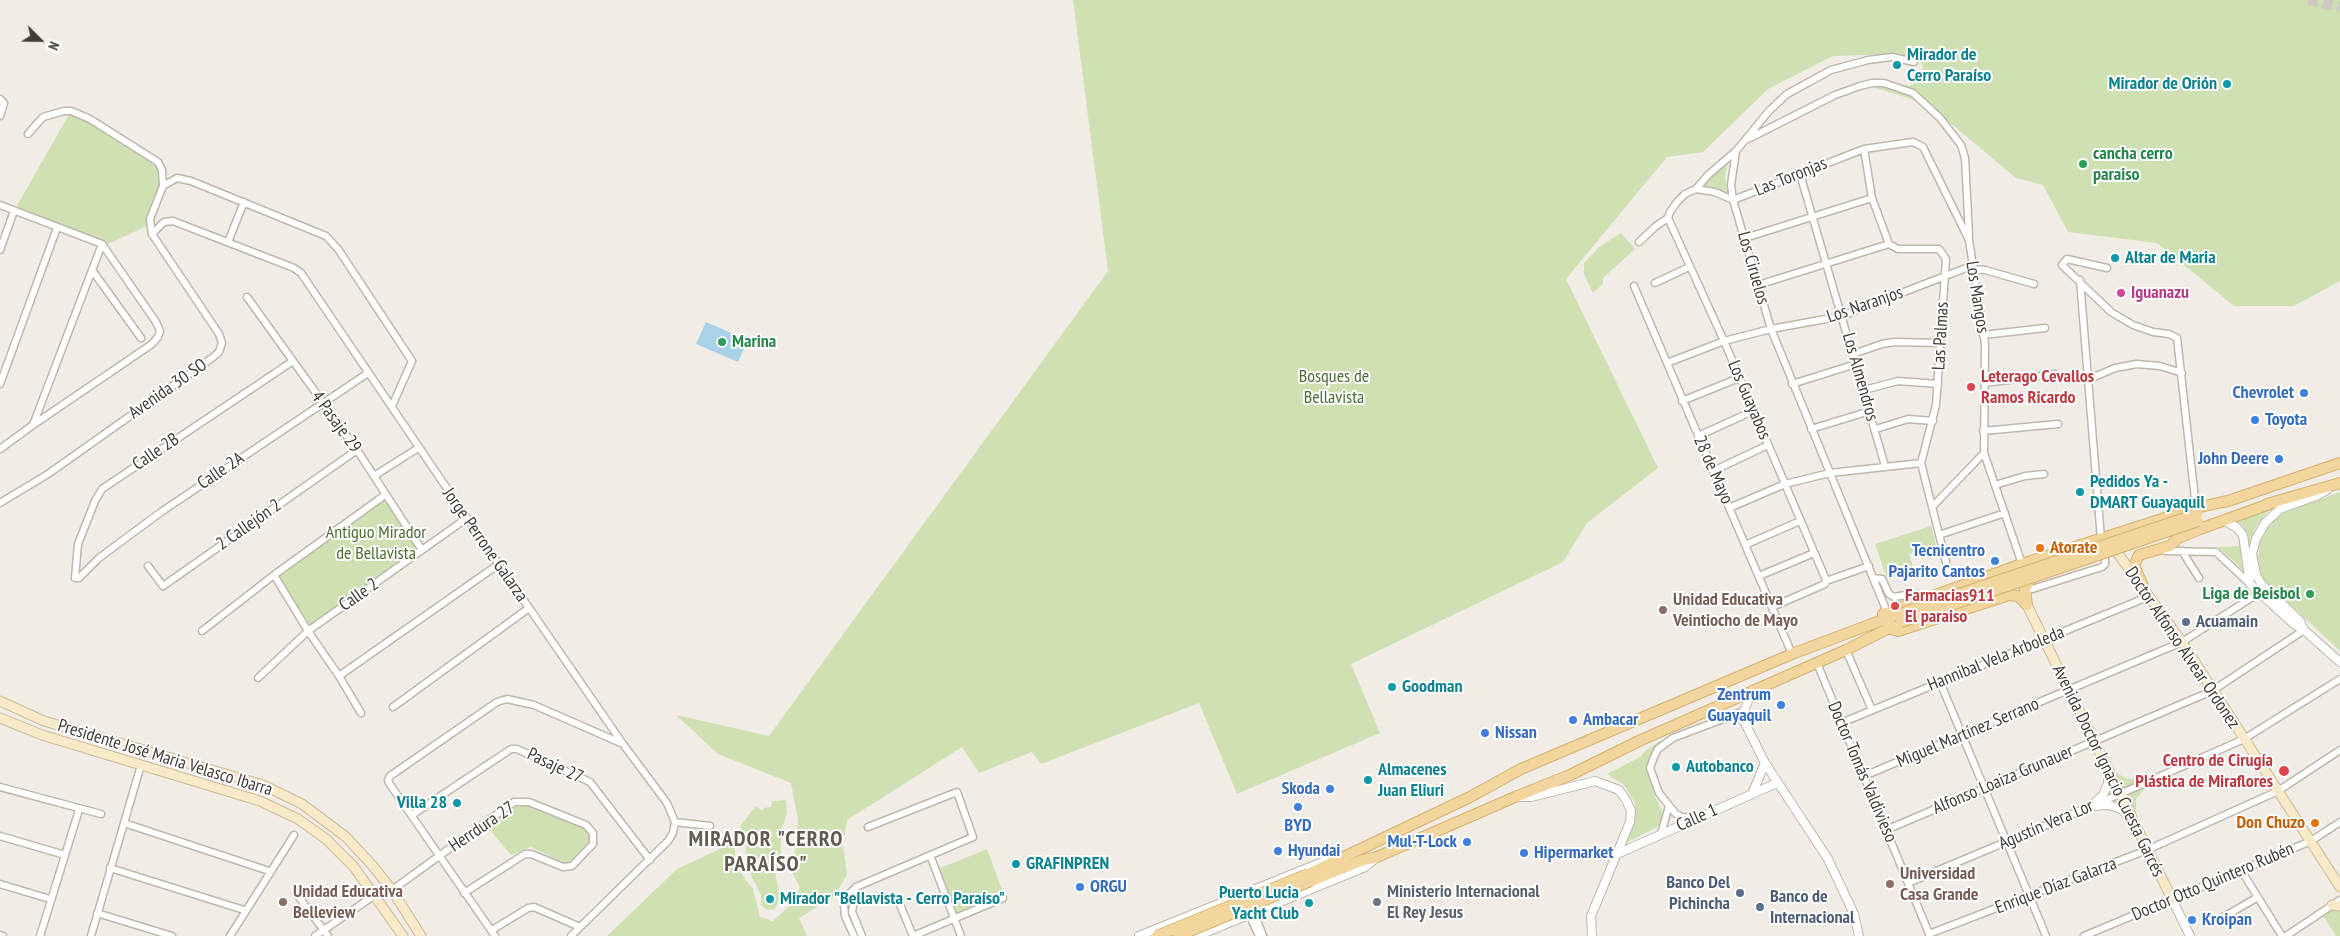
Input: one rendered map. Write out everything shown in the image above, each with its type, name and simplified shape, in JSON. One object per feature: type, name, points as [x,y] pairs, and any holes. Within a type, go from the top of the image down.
[{"type":"main road","points":[[1170,923],[1176,936],[1310,878],[1346,854],[1470,797],[1521,769],[1849,631],[2197,515],[2231,500],[2340,462]]},
{"type":"main road","points":[[2132,529],[2127,537],[2129,545],[2134,549],[2178,538],[2272,503],[2335,485]]},
{"type":"main road","points":[[2031,577],[2109,550],[2132,529],[2197,515],[2272,503]]},
{"type":"main road","points":[[2147,592],[2136,572],[2135,561],[2139,555],[2170,546],[2178,538]]},
{"type":"main road","points":[[1158,931],[1363,860],[1377,857],[1515,797],[1570,776],[1641,740],[1846,650],[1888,628],[1894,617],[1935,595],[2056,554],[2109,550]]},
{"type":"main road","name":"Doctor Alfonso Alvear Ordonez","points":[[2109,550],[2147,592],[2182,642],[2340,887]]},
{"type":"main road","points":[[2027,605],[2025,589],[2031,577],[2056,554]]},
{"type":"main road","points":[[1991,575],[1999,577],[2004,582],[2005,589],[2001,597]]},
{"type":"main road","points":[[1888,628],[1898,631],[2014,594],[2027,605]]},
{"type":"main road","name":"Avenida Doctor Ignacio Cuesta Garcés","points":[[2027,605],[2172,899]]},
{"type":"main road","name":"Presidente José Maria Velasco Ibarra","points":[[0,701],[24,713],[72,730],[263,785],[318,814],[346,837],[392,890],[421,936]]},
{"type":"main road","name":"Presidente José Maria Velasco Ibarra","points":[[0,718],[24,729],[260,801],[298,818],[341,853],[375,895],[404,936]]},
{"type":"main road","points":[[68,743],[75,740],[76,736],[72,730]]},
{"type":"main road","points":[[1158,931],[1164,936]]},
{"type":"street","points":[[1639,242],[1668,218],[1677,202],[1685,194],[1696,189],[1736,151],[1777,102],[1807,81],[1831,70],[1868,60],[1892,57],[1914,62]]},
{"type":"street","points":[[1746,140],[1835,95],[1860,86],[1884,83],[1913,93],[1940,118],[1961,145],[1965,158],[1969,240]]},
{"type":"street","points":[[0,116],[2,101]]},
{"type":"street","points":[[28,134],[40,120],[49,114],[64,111],[78,113],[151,155],[161,166],[163,186],[150,219],[152,234]]},
{"type":"street","name":"Las Toronjas","points":[[1696,189],[1715,192],[1734,200],[1864,149],[1913,142],[1923,146],[1925,151]]},
{"type":"street","points":[[1758,285],[1827,265],[1889,244],[1872,198],[1864,149]]},
{"type":"street","name":"Los Ciruelos","points":[[1736,151],[1731,185],[1771,330],[1874,578],[1894,617]]},
{"type":"street","name":"Los Mangos","points":[[1925,151],[1969,240],[1983,335],[1985,383],[1984,453],[2022,564]]},
{"type":"street","name":"Los Almendros","points":[[1800,174],[1876,429],[1885,466]]},
{"type":"street","points":[[163,186],[174,179],[180,178],[326,236],[338,249],[412,361],[392,406]]},
{"type":"street","points":[[1745,238],[1813,215],[1872,198]]},
{"type":"street","points":[[228,242],[244,202]]},
{"type":"street","points":[[0,205],[102,244],[156,322],[160,334],[152,344],[33,424],[0,449]]},
{"type":"street","points":[[0,250],[14,211]]},
{"type":"street","name":"Los Guayabos","points":[[1668,218],[1724,341],[1826,582]]},
{"type":"street","name":"Jorge Perrone Galarza","points":[[152,234],[164,222],[170,220],[294,268],[301,273],[529,608],[623,744],[667,803],[675,822]]},
{"type":"street","points":[[0,384],[57,228]]},
{"type":"street","name":"Avenida 30 SO","points":[[0,503],[48,474],[219,352],[221,339],[152,234]]},
{"type":"street","points":[[33,424],[102,244]]},
{"type":"street","name":"Las Palmas","points":[[1889,244],[1898,249],[1935,248],[1942,251],[1946,259],[1938,384],[1933,421],[1920,463]]},
{"type":"street","points":[[2107,268],[2067,259],[2063,261],[2064,268],[2080,280],[2110,312],[2133,325],[2153,332],[2169,334],[2177,338],[2197,515]]},
{"type":"street","points":[[1655,282],[1689,267]]},
{"type":"street","name":"Los Naranjos","points":[[1666,363],[1724,341],[1842,316],[1945,276],[1973,268],[2034,284]]},
{"type":"street","points":[[92,270],[141,338]]},
{"type":"street","points":[[89,277],[99,278]]},
{"type":"street","points":[[2029,590],[2102,567],[2109,550],[2091,427],[2080,280]]},
{"type":"street","name":"28 de Mayo","points":[[1634,286],[1792,654]]},
{"type":"street","name":"4 Pasaje 29","points":[[247,297],[357,450],[422,550]]},
{"type":"street","points":[[1983,335],[2045,328]]},
{"type":"street","points":[[1853,354],[1894,342],[1941,343]]},
{"type":"street","name":"Calle 2B","points":[[79,578],[74,576],[77,548],[95,501],[102,489],[293,361]]},
{"type":"street","points":[[1792,384],[1856,364]]},
{"type":"street","points":[[2087,380],[2115,368],[2137,364],[2160,366],[2182,373]]},
{"type":"street","name":"Calle 2A","points":[[79,578],[95,562],[144,523],[368,373]]},
{"type":"street","points":[[1985,383],[2055,374]]},
{"type":"street","points":[[1682,401],[1739,378]]},
{"type":"street","points":[[1864,390],[1898,382],[1938,384]]},
{"type":"street","points":[[1698,436],[1753,411]]},
{"type":"street","points":[[1811,429],[1870,411]]},
{"type":"street","points":[[1876,429],[1908,419],[1933,421]]},
{"type":"street","points":[[1983,431],[2058,424]]},
{"type":"street","points":[[1713,471],[1768,445]]},
{"type":"street","name":"2 Callejón 2","points":[[148,566],[163,586],[357,450]]},
{"type":"street","points":[[374,476],[415,450]]},
{"type":"street","points":[[1932,507],[1984,453]]},
{"type":"street","points":[[1729,508],[1785,484],[1830,473],[1920,463],[1948,570]]},
{"type":"street","points":[[1995,485],[2025,476],[2044,474]]},
{"type":"street","points":[[2304,630],[2300,621],[2262,585],[2256,575],[2252,554],[2256,539],[2265,523],[2280,509],[2316,496],[2335,485]]},
{"type":"street","points":[[202,631],[274,575],[385,495]]},
{"type":"street","points":[[1939,535],[2004,513]]},
{"type":"street","name":"Calle 2","points":[[258,678],[308,631],[467,518]]},
{"type":"street","points":[[2224,520],[2237,528],[2243,535],[2250,584]]},
{"type":"street","points":[[1745,545],[1800,521]]},
{"type":"street","points":[[2154,550],[2216,552],[2295,625],[2304,630],[2340,662]]},
{"type":"street","points":[[2182,551],[2199,578]]},
{"type":"street","points":[[1759,576],[1814,553]]},
{"type":"street","points":[[339,676],[499,564]]},
{"type":"street","points":[[1772,608],[1826,582],[1869,566]]},
{"type":"street","points":[[274,575],[361,713]]},
{"type":"street","name":"Los Ciruelos","points":[[1874,578],[1882,579],[1889,594],[1894,597],[1911,594],[1935,595]]},
{"type":"street","name":"Hannibal Vela Arboleda","points":[[1842,723],[2043,640],[2147,592]]},
{"type":"street","name":"Miguel Martínez Serrano","points":[[1864,776],[2182,642],[2259,593]]},
{"type":"street","points":[[393,707],[529,608]]},
{"type":"street","name":"Alfonso Loaiza Grunauer","points":[[1886,830],[2212,691],[2304,630]]},
{"type":"street","points":[[1846,650],[1872,710]]},
{"type":"street","name":"Doctor Tomás Valdivieso","points":[[1816,663],[1930,935]]},
{"type":"street","name":"Agustín Vera Lor","points":[[1908,882],[2244,740],[2340,679]]},
{"type":"street","points":[[1940,682],[2046,936]]},
{"type":"street","points":[[1752,692],[1744,711],[1744,721],[1777,783],[1828,859],[1854,914],[1859,936]]},
{"type":"street","points":[[580,927],[571,921],[534,907],[528,908],[493,933],[388,780],[390,776],[497,702],[506,699],[534,705],[623,744]]},
{"type":"street","points":[[1696,818],[1682,817],[1669,806],[1659,793],[1650,768],[1658,749],[1673,738],[1744,711]]},
{"type":"street","name":"Pasaje 27","points":[[412,816],[511,749],[517,749],[590,782],[650,860]]},
{"type":"street","name":"Enrique Díaz Galarza","points":[[1930,935],[2147,850],[2278,791],[2340,750]]},
{"type":"street","points":[[1752,794],[1765,763]]},
{"type":"street","points":[[91,936],[141,765]]},
{"type":"street","points":[[2091,806],[2103,795],[2108,784],[2109,772]]},
{"type":"street","points":[[1515,797],[1531,797],[1595,781],[1619,790],[1630,811],[1630,822],[1591,916],[1592,936]]},
{"type":"street","name":"Calle 1","points":[[1617,854],[1777,783]]},
{"type":"street","points":[[0,787],[79,810],[101,814]]},
{"type":"street","points":[[854,936],[845,916],[844,904],[849,894],[856,887],[973,837],[956,792],[868,827]]},
{"type":"street","name":"Herrdura 27","points":[[392,890],[509,805],[522,801],[586,826],[593,833],[593,844],[572,866],[563,867],[531,854],[526,854],[464,892]]},
{"type":"street","points":[[2091,806],[2110,805],[2121,809],[2132,820]]},
{"type":"street","points":[[1661,834],[1669,806]]},
{"type":"street","points":[[40,936],[79,810]]},
{"type":"street","points":[[571,936],[650,860],[671,837],[675,822],[710,826]]},
{"type":"street","name":"Doctor Otto Quintero Rubén","points":[[2084,936],[2311,841],[2340,822]]},
{"type":"street","points":[[124,823],[269,871]]},
{"type":"street","points":[[230,936],[244,910],[294,835]]},
{"type":"street","points":[[0,836],[65,856]]},
{"type":"street","points":[[1139,936],[1158,931],[1170,923],[1314,864],[1346,854]]},
{"type":"street","points":[[930,855],[961,936]]},
{"type":"street","points":[[1197,936],[1365,867],[1377,857]]},
{"type":"street","points":[[110,868],[244,910]]},
{"type":"street","points":[[2241,870],[2284,936],[2338,904]]},
{"type":"street","points":[[0,884],[50,899]]},
{"type":"street","points":[[856,887],[852,912],[862,936]]},
{"type":"street","points":[[296,893],[326,933]]},
{"type":"street","points":[[315,936],[326,933],[375,895]]},
{"type":"street","points":[[2215,922],[2258,897]]},
{"type":"street","points":[[898,900],[913,936],[1003,898]]},
{"type":"street","name":"Avenida Doctor Ignacio Cuesta Garcés","points":[[2172,899],[2190,936]]},
{"type":"street","points":[[1201,910],[1192,920],[1193,925],[1197,930],[1209,931]]},
{"type":"street","points":[[97,913],[172,936]]},
{"type":"street","points":[[1251,913],[1258,936]]},
{"type":"street","points":[[1251,913],[1263,936]]},
{"type":"street","points":[[1139,936],[1145,936]]},
{"type":"green space","name":"Bosques de Bellavista","points":[[1073,0],[2340,0],[2340,281],[2294,306],[2234,306],[2157,243],[2068,232],[2043,185],[2016,178],[1929,105],[1871,86],[1790,112],[1869,80],[1909,86],[1924,78],[1922,63],[1900,54],[1833,56],[1768,89],[1703,152],[1667,157],[1566,279],[1658,468],[1587,523],[1563,562],[1351,664],[1380,733],[1237,794],[1199,703],[1041,764],[1032,752],[979,773],[962,747],[847,820],[843,844],[847,875],[833,898],[799,918],[807,936],[607,936],[677,869],[735,842],[735,859],[745,879],[753,889],[760,917],[773,921],[788,907],[800,888],[793,874],[798,820],[791,783],[718,754],[676,715],[769,736],[1108,271]]},
{"type":"green space","points":[[71,111],[154,158],[163,186],[149,225],[104,246],[14,211]]},
{"type":"green space","points":[[1728,163],[1725,176],[1728,195],[1702,186],[1716,171]]},
{"type":"green space","points":[[1621,233],[1635,249],[1603,278],[1603,284],[1593,293],[1584,274],[1584,263],[1599,247]]},
{"type":"green space","name":"Liga de Beisbol","points":[[2340,492],[2340,651],[2262,578],[2257,564],[2260,542],[2264,532],[2272,522],[2284,513]]},
{"type":"green space","name":"Antiguo Mirador de Bellavista","points":[[389,495],[423,549],[311,626],[274,575]]},
{"type":"green space","points":[[2276,507],[2266,513],[2254,530],[2248,557],[2247,534],[2242,525],[2235,519]]},
{"type":"green space","points":[[1931,526],[1936,545],[1909,554],[1914,570],[1887,579],[1875,544]]},
{"type":"green space","points":[[2241,546],[2241,562],[2245,572],[2218,547]]},
{"type":"green space","points":[[1660,741],[1649,763],[1654,794],[1663,813],[1659,826],[1626,843],[1635,818],[1635,803],[1624,785],[1607,774],[1640,757],[1645,751]]},
{"type":"green space","points":[[2114,772],[2128,779],[2141,779],[2145,789],[2136,799],[2136,817],[2128,821],[2121,813],[2112,809],[2097,795],[2103,787],[2103,777]]},
{"type":"green space","name":"MIRADOR \"CERRO PARAÍSO\"","points":[[786,800],[787,813],[781,831],[781,864],[775,872],[780,898],[775,909],[767,910],[761,905],[761,895],[745,863],[746,847],[740,826],[756,806],[762,811],[764,808],[771,807],[772,801]]},
{"type":"green space","points":[[528,805],[584,826],[591,834],[591,843],[572,863],[566,864],[531,847],[511,855],[487,826],[515,807]]},
{"type":"green space","points":[[987,849],[1003,893],[956,913],[938,869]]},
{"type":"green space","points":[[2340,909],[2340,936],[2336,936],[2323,916]]},
{"type":"water","name":"Marina","points":[[706,322],[748,340],[738,362],[696,344]]},
{"type":"tunnel","points":[[2308,0],[2340,7]]},
{"type":"place","name":"Mirador de Cerro Paraíso","points":[[1897,65]]},
{"type":"place","name":"Mirador de Orión","points":[[2227,84]]},
{"type":"place","name":"cancha cerro paraiso","points":[[2083,164]]},
{"type":"place","name":"Altar de Maria","points":[[2115,258]]},
{"type":"place","name":"Iguanazu","points":[[2121,293]]},
{"type":"place","name":"Marina","points":[[722,342]]},
{"type":"place","name":"Leterago Cevallos Ramos Ricardo","points":[[1971,387]]},
{"type":"place","name":"Chevrolet","points":[[2304,393]]},
{"type":"place","name":"Toyota","points":[[2255,420]]},
{"type":"place","name":"John Deere","points":[[2279,459]]},
{"type":"place","name":"Pedidos Ya - DMART Guayaquil","points":[[2080,492]]},
{"type":"place","name":"Atorate","points":[[2040,548]]},
{"type":"place","name":"Tecnicentro Pajarito Cantos","points":[[1995,561]]},
{"type":"place","name":"Liga de Beisbol","points":[[2310,594]]},
{"type":"place","name":"Farmacias911 El paraiso","points":[[1895,606]]},
{"type":"place","name":"Unidad Educativa Veintiocho de Mayo","points":[[1663,610]]},
{"type":"place","name":"Acuamain","points":[[2186,622]]},
{"type":"place","name":"Goodman","points":[[1392,687]]},
{"type":"place","name":"Zentrum Guayaquil","points":[[1781,705]]},
{"type":"place","name":"Ambacar","points":[[1573,720]]},
{"type":"place","name":"Nissan","points":[[1485,733]]},
{"type":"place","name":"Autobanco","points":[[1676,767]]},
{"type":"place","name":"Centro de Cirugía Plástica de Miraflores","points":[[2284,771]]},
{"type":"place","name":"Almacenes Juan Eliuri","points":[[1368,780]]},
{"type":"place","name":"Skoda","points":[[1330,789]]},
{"type":"place","name":"Villa 28","points":[[457,803]]},
{"type":"place","name":"BYD","points":[[1298,807]]},
{"type":"place","name":"Don Chuzo","points":[[2315,823]]},
{"type":"place","name":"Mul-T-Lock","points":[[1467,842]]},
{"type":"place","name":"Hyundai","points":[[1278,851]]},
{"type":"place","name":"Hipermarket","points":[[1524,853]]},
{"type":"place","name":"GRAFINPREN","points":[[1016,864]]},
{"type":"place","name":"Universidad Casa Grande","points":[[1890,884]]},
{"type":"place","name":"ORGU","points":[[1080,887]]},
{"type":"place","name":"Banco Del Pichincha","points":[[1740,893]]},
{"type":"place","name":"Mirador \"Bellavista - Cerro Paraíso\"","points":[[770,899]]},
{"type":"place","name":"Unidad Educativa Belleview","points":[[283,902]]},
{"type":"place","name":"Ministerio Internacional El Rey Jesus","points":[[1377,902]]},
{"type":"place","name":"Puerto Lucia Yacht Club","points":[[1309,903]]},
{"type":"place","name":"Banco de Internacional","points":[[1760,907]]},
{"type":"place","name":"Kroipan","points":[[2192,920]]},
{"type":"district","name":"MIRADOR \"CERRO PARAÍSO\"","points":[[766,852]]}]
